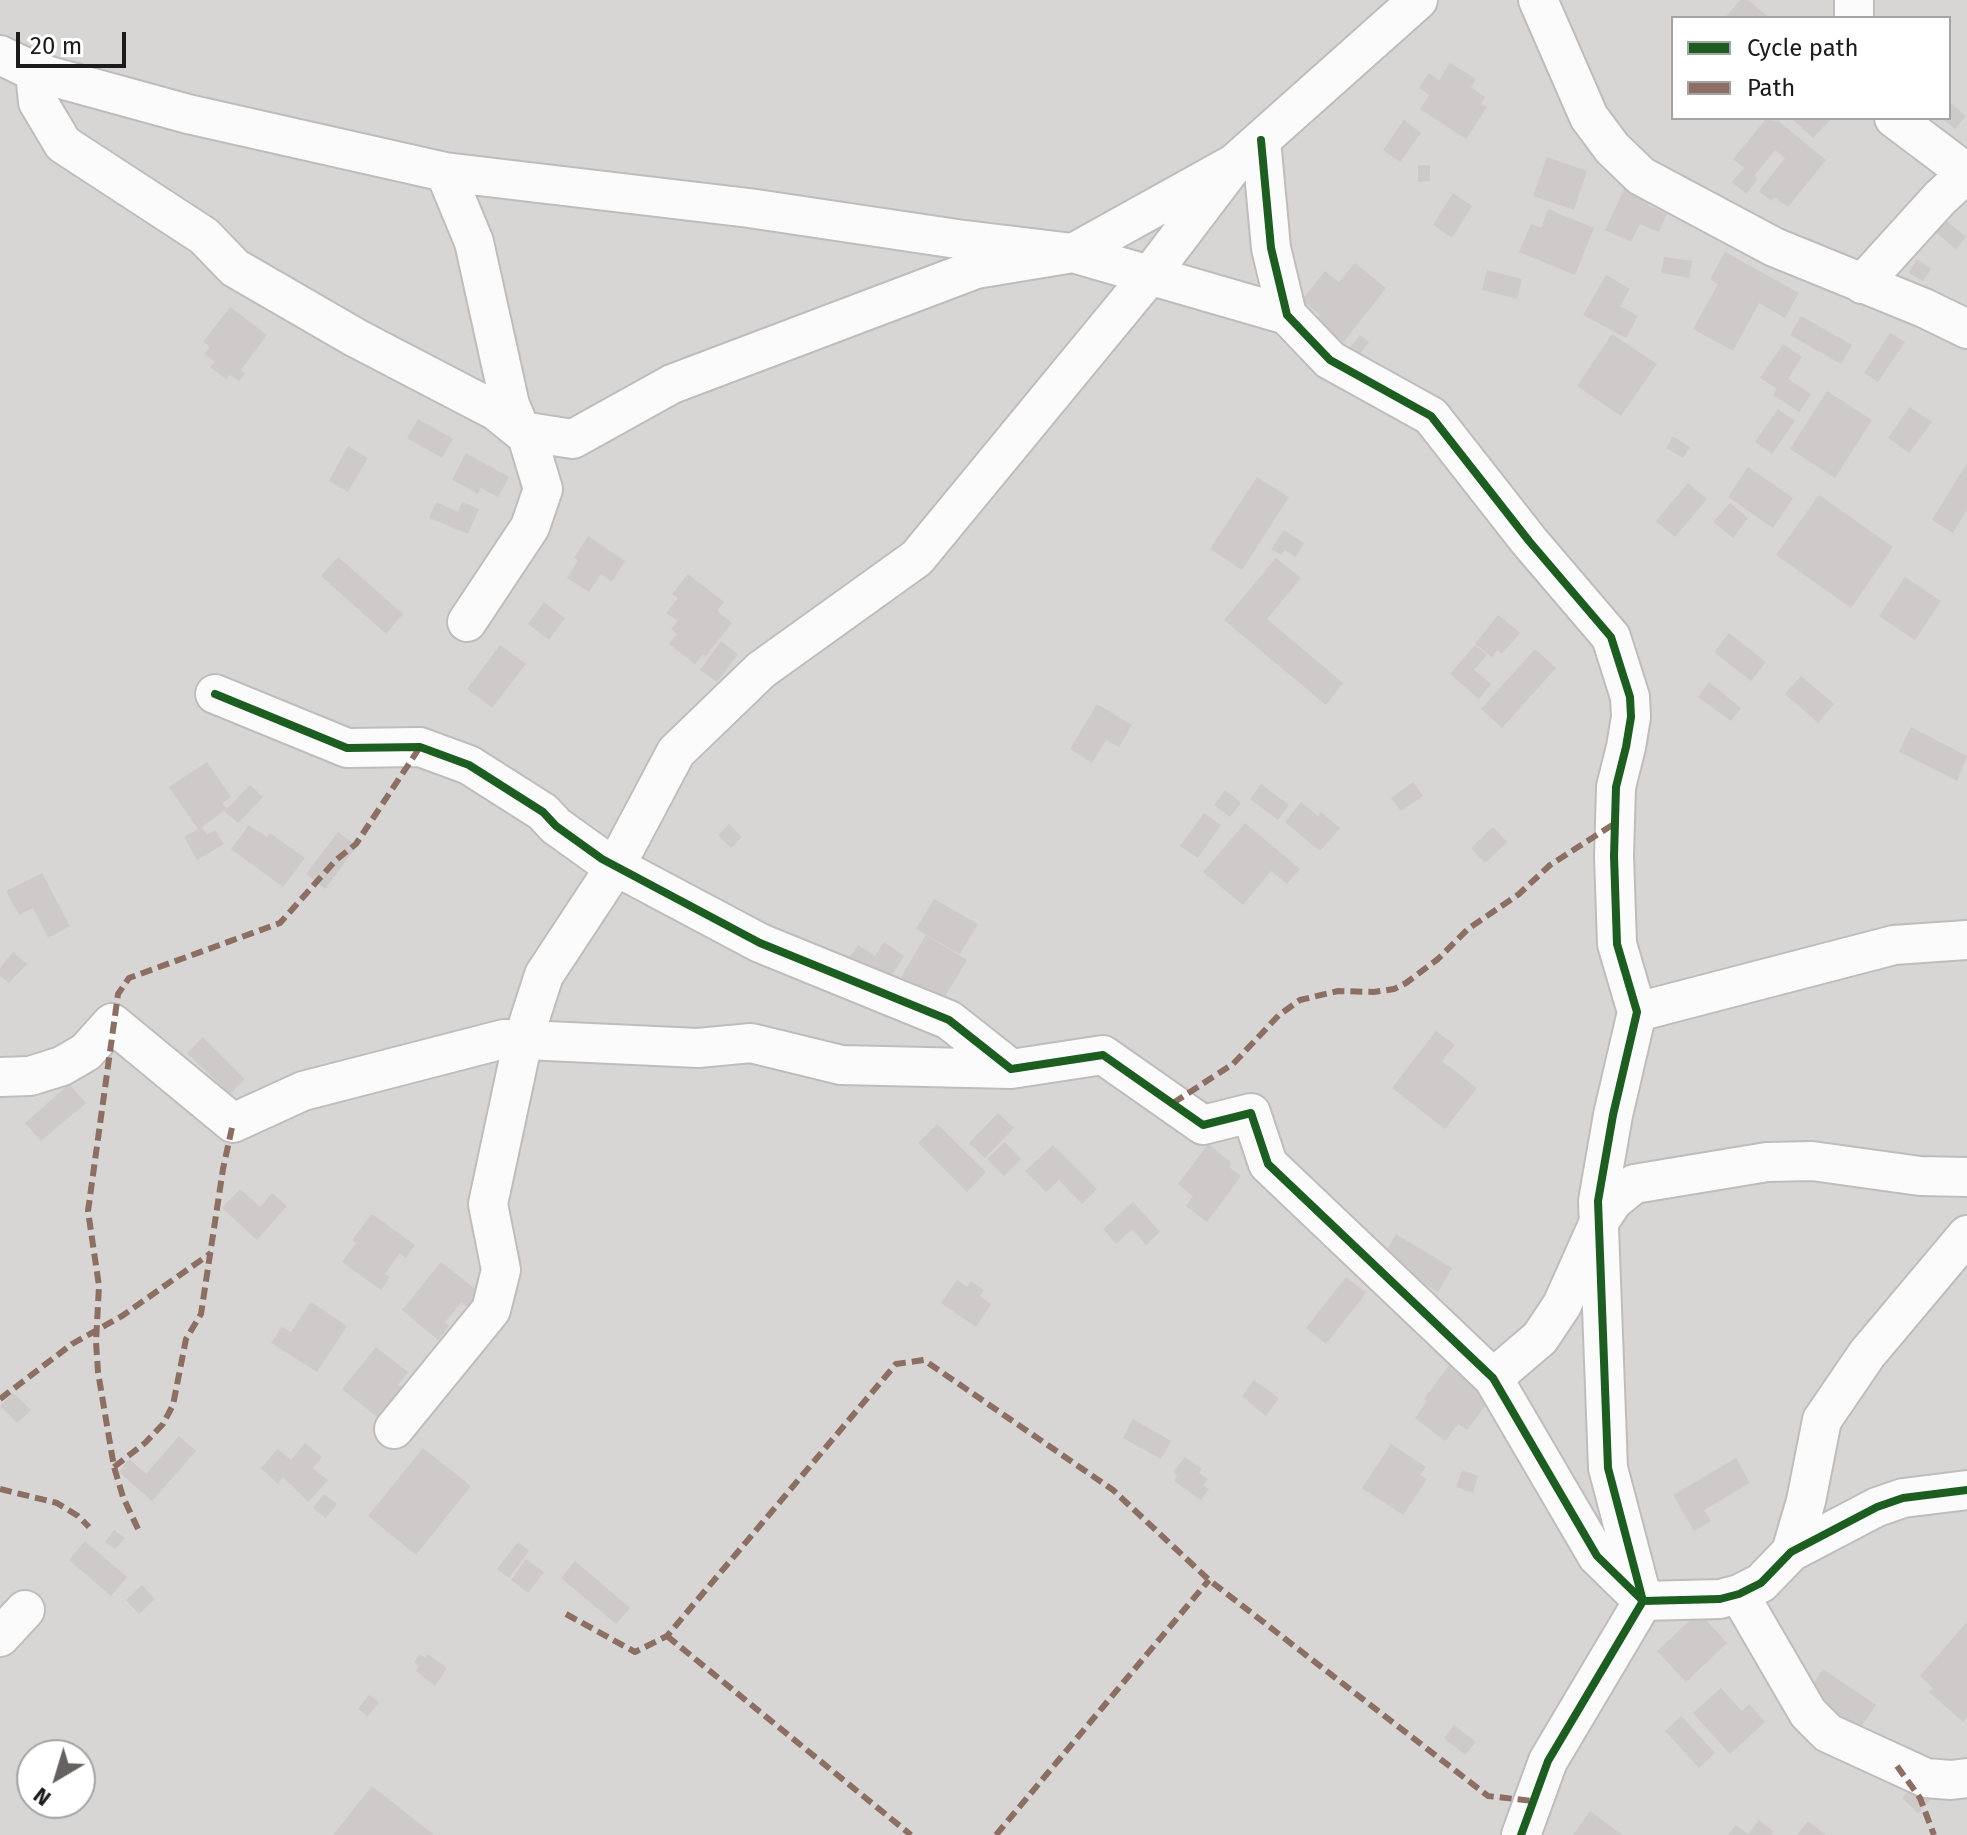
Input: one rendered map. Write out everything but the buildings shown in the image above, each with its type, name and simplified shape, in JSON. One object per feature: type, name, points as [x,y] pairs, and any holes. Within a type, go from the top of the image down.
[{"type":"street","points":[[394,1429],[491,1310],[501,1270],[488,1204],[523,1040],[544,975],[615,867],[676,752],[761,670],[917,558],[1248,151],[1418,0]]},
{"type":"street","points":[[1538,0],[1589,117],[1612,148],[1641,176],[1774,247],[1924,308],[1967,329]]},
{"type":"street","points":[[0,55],[35,72],[188,114],[445,172],[749,208],[1073,253],[1287,315],[1330,360],[1431,416],[1529,541],[1611,637],[1630,697],[1631,717],[1616,787],[1614,856],[1617,944],[1637,1012],[1610,1129],[1598,1201],[1608,1468],[1643,1601],[1548,1761],[1521,1835]]},
{"type":"street","points":[[35,72],[38,102],[63,144],[204,236],[235,268],[356,338],[496,411],[527,436],[543,489],[530,527],[467,622]]},
{"type":"street","points":[[1862,284],[1940,198],[1967,173],[1897,120]]},
{"type":"street","points":[[521,431],[573,439],[672,384],[976,269],[1073,253],[1248,151]]},
{"type":"street","points":[[1248,151],[1287,315]]},
{"type":"street","points":[[445,172],[474,242],[510,405],[521,431]]},
{"type":"street","points":[[215,694],[347,748],[420,747],[469,765],[543,812],[556,826],[615,867],[760,943],[949,1020],[1011,1069]]},
{"type":"street","points":[[1637,1012],[1894,945],[1967,940]]},
{"type":"street","points":[[0,1077],[30,1076],[62,1066],[86,1052],[112,1023],[233,1123],[303,1091],[504,1039],[698,1048],[751,1043],[841,1065],[1011,1069],[1103,1055],[1203,1125],[1251,1113],[1268,1164],[1493,1378],[1597,1556],[1643,1601],[1720,1599],[1739,1594],[1761,1583],[1791,1552],[1853,1519],[1903,1498],[1967,1490]]},
{"type":"street","points":[[1493,1378],[1540,1338],[1562,1305],[1599,1222],[1613,1201],[1634,1184],[1767,1162],[1812,1161],[1920,1176],[1967,1177]]},
{"type":"street","points":[[1791,1552],[1806,1501],[1822,1420],[1867,1354],[1967,1235]]},
{"type":"street","points":[[1739,1594],[1808,1713],[1828,1733],[1926,1778],[1967,1778]]},
{"type":"shaded area","points":[[0,0],[1967,0],[1967,1835],[0,1835]]},
{"type":"marked path","points":[[138,1529],[123,1497],[114,1467],[98,1372],[99,1286],[88,1211],[118,994],[129,978],[280,923],[336,860],[356,844],[420,747]]},
{"type":"marked path","points":[[1173,1103],[1233,1064],[1279,1015],[1300,1000],[1338,991],[1394,989],[1406,983],[1438,959],[1468,929],[1519,894],[1550,865],[1614,824]]},
{"type":"marked path","points":[[114,1467],[145,1443],[163,1424],[173,1405],[186,1339],[201,1314],[233,1123]]},
{"type":"marked path","points":[[0,1399],[72,1344],[122,1316],[211,1253]]},
{"type":"marked path","points":[[566,1614],[635,1652],[667,1636],[896,1364],[924,1360],[1113,1490],[1209,1580],[1488,1796],[1533,1801]]},
{"type":"marked path","points":[[0,1489],[57,1503],[89,1527]]},
{"type":"marked path","points":[[996,1835],[1209,1580]]},
{"type":"marked path","points":[[667,1636],[911,1835]]},
{"type":"marked path","points":[[1897,1766],[1920,1798],[1934,1835]]},
{"type":"cycle path","points":[[1261,140],[1271,248],[1287,315],[1330,360],[1431,416],[1529,541],[1611,637],[1630,697],[1631,717],[1616,787],[1614,856],[1617,944],[1637,1012],[1613,1115],[1598,1201],[1608,1468],[1643,1601],[1548,1761],[1521,1835]]},
{"type":"cycle path","points":[[215,694],[347,748],[420,747],[469,765],[543,812],[556,826],[602,859],[760,943],[949,1020],[1011,1069],[1103,1055],[1203,1125],[1251,1113],[1268,1164],[1493,1378],[1597,1556],[1643,1601],[1720,1599],[1739,1594],[1761,1583],[1791,1552],[1877,1507],[1903,1498],[1967,1490]]}]
